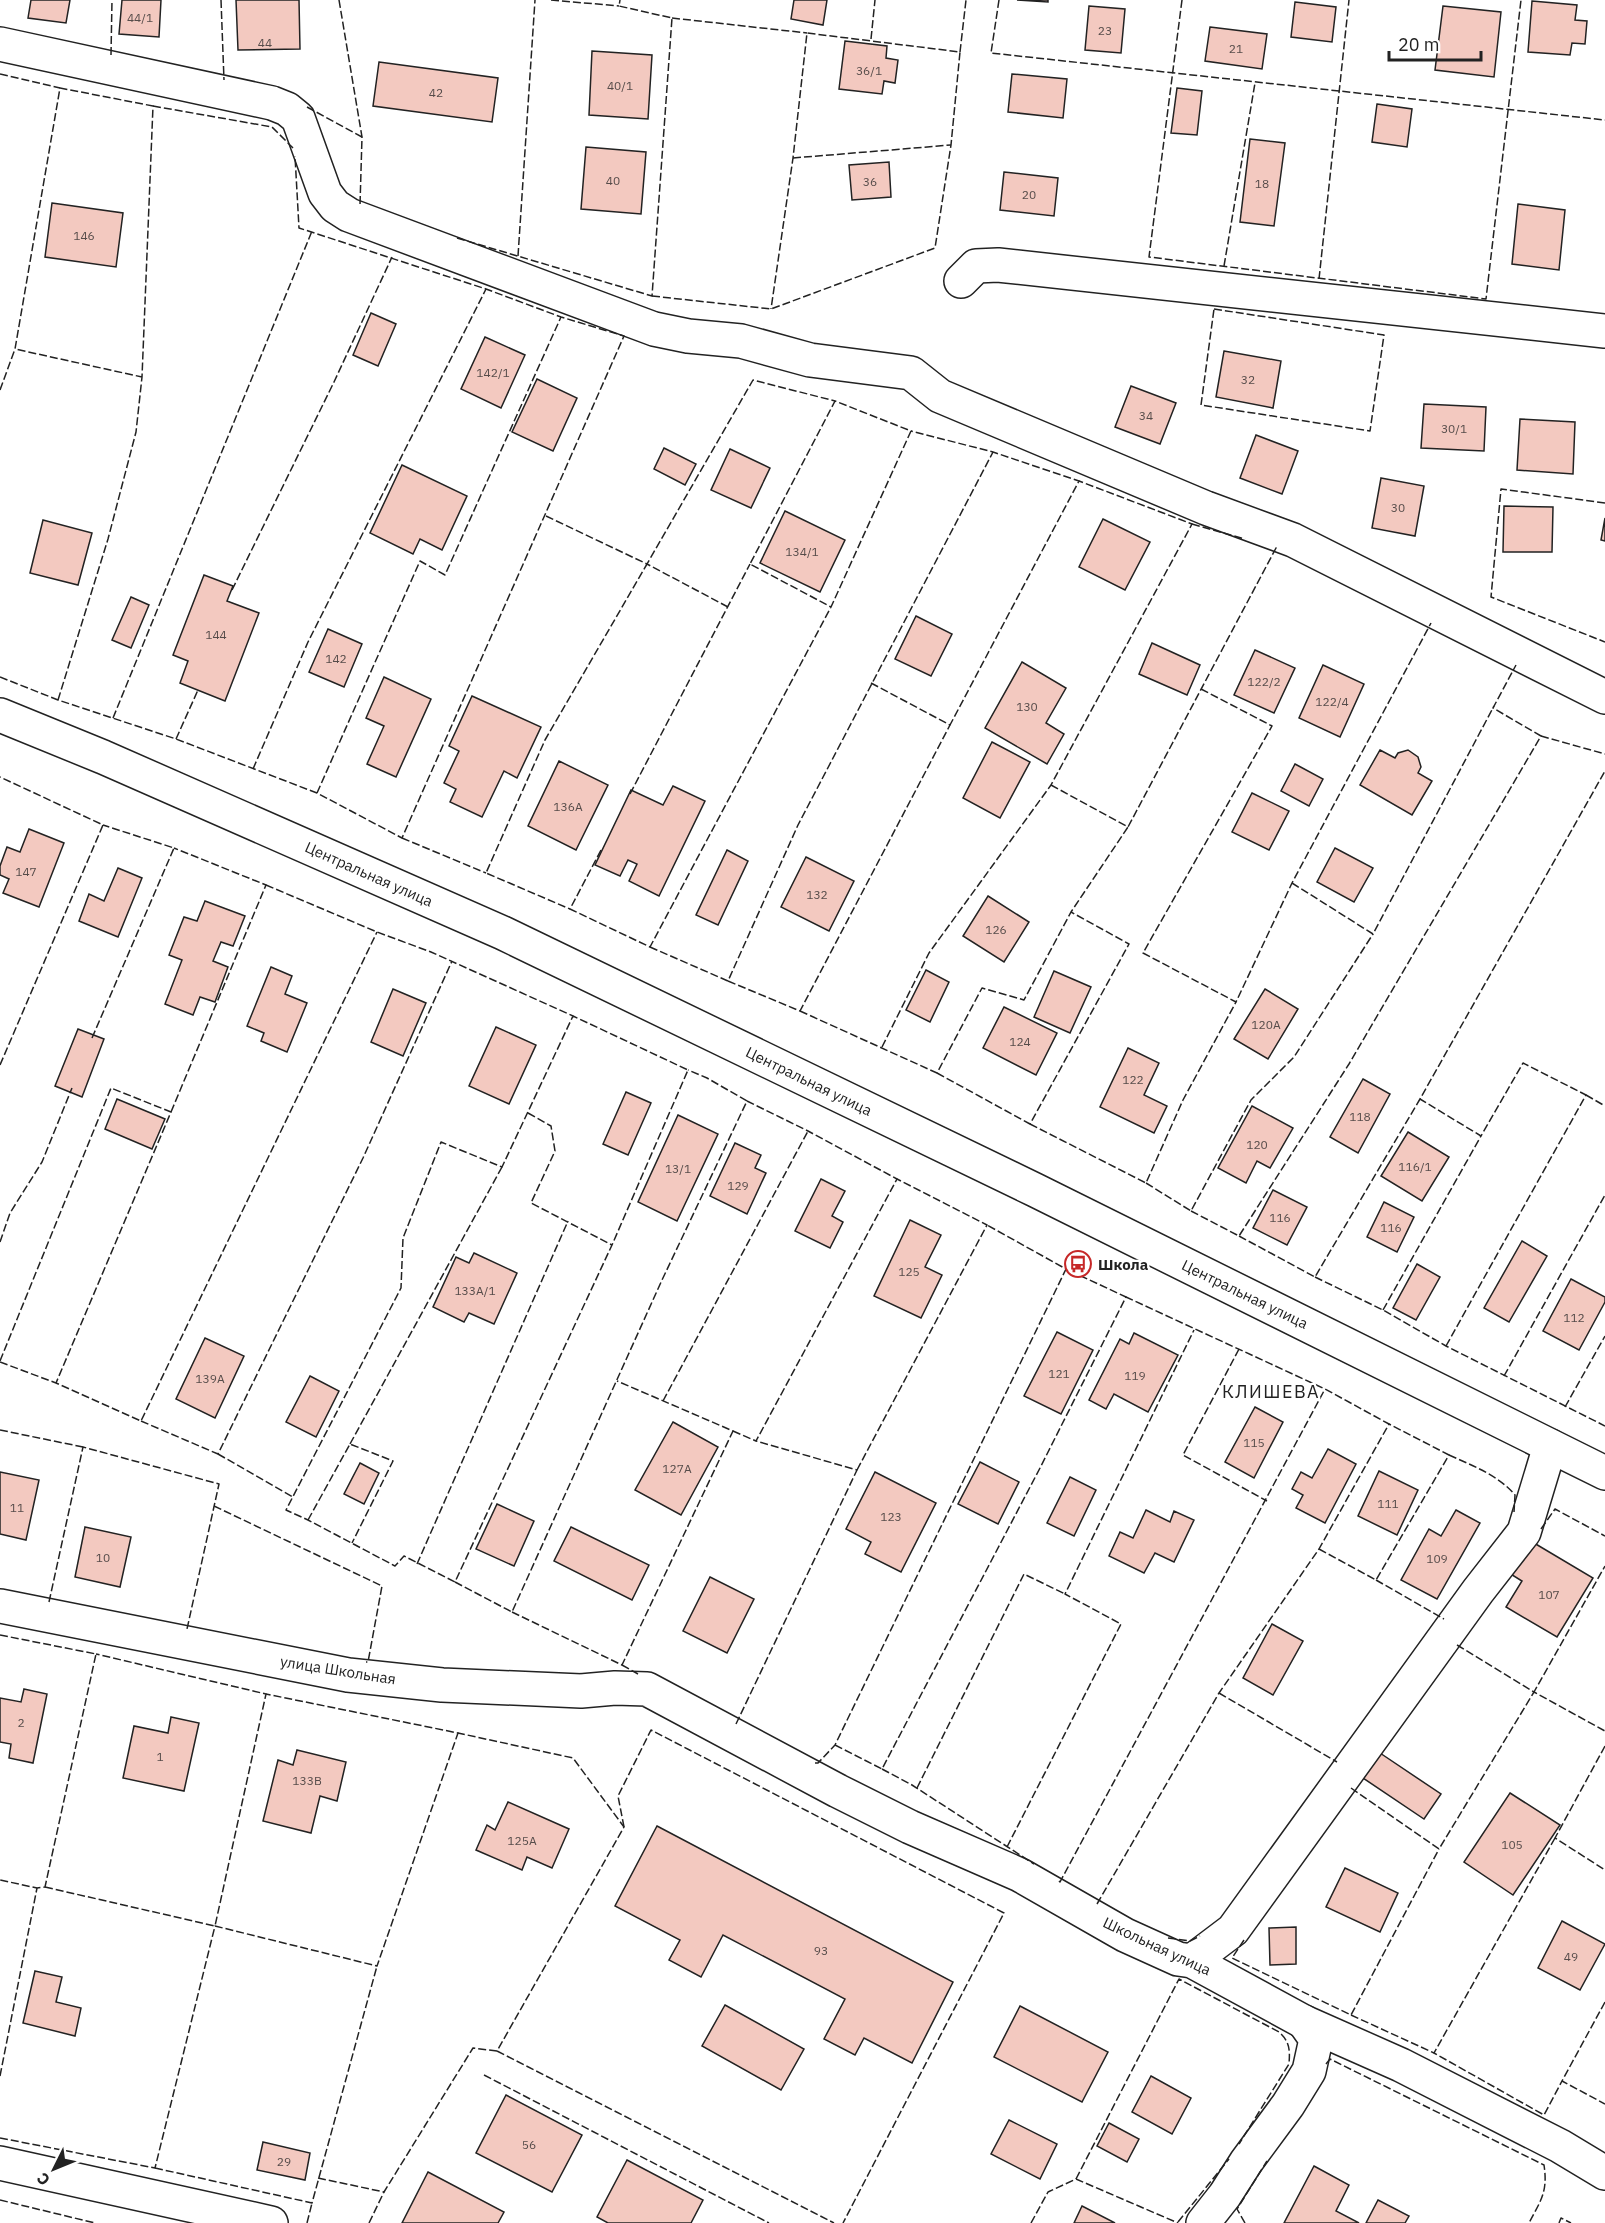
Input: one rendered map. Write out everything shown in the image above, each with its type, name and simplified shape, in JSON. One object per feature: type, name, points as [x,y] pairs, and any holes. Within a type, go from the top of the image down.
[{"type":"street","points":[[0,44],[272,103],[298,118],[325,193],[335,206],[349,215],[654,329],[688,336],[741,341],[810,360],[911,373],[940,396],[1206,508],[1293,540],[1591,690]]},
{"type":"street","points":[[961,281],[976,266],[998,265],[1605,331]]},
{"type":"street","name":"Центральная улица","points":[[0,715],[103,757],[503,933],[1035,1190],[1605,1473]]},
{"type":"street","points":[[1192,1961],[1233,1930],[1478,1591],[1524,1532],[1550,1446]]},
{"type":"street","name":"улица Школьная","points":[[0,1606],[348,1675],[453,1686],[581,1691],[630,1687],[647,1689],[677,1704]]},
{"type":"street","name":"Школьная улица","points":[[677,1704],[910,1827],[1020,1875],[1125,1935],[1178,1959],[1192,1961],[1304,2022],[1401,2065],[1480,2104],[1570,2151],[1605,2173]]},
{"type":"street","points":[[1203,2223],[1226,2195],[1309,2071],[1316,2039],[1304,2022]]},
{"type":"street","points":[[0,2163],[271,2223]]},
{"type":"building","points":[[31,0],[70,0],[66,23],[28,18]]},
{"type":"building","points":[[122,0],[161,0],[159,37],[119,34]]},
{"type":"building","points":[[236,0],[299,0],[300,49],[238,50]]},
{"type":"building","points":[[794,0],[827,0],[823,25],[791,19]]},
{"type":"building","points":[[1017,0],[1048,0],[1048,2]]},
{"type":"building","points":[[1532,1],[1577,5],[1575,20],[1587,21],[1585,44],[1572,43],[1570,55],[1528,52]]},
{"type":"building","points":[[1295,2],[1336,7],[1332,42],[1291,37]]},
{"type":"building","points":[[1089,6],[1125,9],[1121,53],[1085,50]]},
{"type":"building","points":[[1443,6],[1501,12],[1494,77],[1435,70]]},
{"type":"building","points":[[1210,27],[1267,34],[1262,69],[1205,61]]},
{"type":"building","points":[[845,41],[887,46],[886,58],[898,60],[895,83],[884,81],[882,94],[839,89]]},
{"type":"building","points":[[592,51],[652,55],[648,119],[589,115]]},
{"type":"building","points":[[379,62],[498,78],[492,122],[373,106]]},
{"type":"building","points":[[1012,74],[1067,79],[1063,118],[1008,112]]},
{"type":"building","points":[[1177,88],[1202,91],[1197,135],[1171,133]]},
{"type":"building","points":[[1377,104],[1412,109],[1407,147],[1372,142]]},
{"type":"building","points":[[1250,139],[1285,143],[1274,226],[1240,222]]},
{"type":"building","points":[[586,147],[646,152],[641,214],[581,209]]},
{"type":"building","points":[[889,162],[891,197],[852,200],[849,165]]},
{"type":"building","points":[[1004,172],[1058,178],[1054,216],[1000,210]]},
{"type":"building","points":[[52,203],[123,213],[116,267],[45,257]]},
{"type":"building","points":[[1518,204],[1565,210],[1559,270],[1512,264]]},
{"type":"building","points":[[371,313],[396,324],[378,366],[353,355]]},
{"type":"building","points":[[485,337],[525,355],[501,408],[461,389]]},
{"type":"building","points":[[1224,351],[1281,361],[1273,408],[1216,397]]},
{"type":"building","points":[[537,379],[577,398],[553,451],[512,432]]},
{"type":"building","points":[[1131,386],[1176,403],[1160,444],[1115,427]]},
{"type":"building","points":[[1424,404],[1486,407],[1484,451],[1421,448]]},
{"type":"building","points":[[1520,419],[1575,422],[1573,474],[1517,470]]},
{"type":"building","points":[[1256,435],[1298,451],[1282,494],[1240,478]]},
{"type":"building","points":[[664,448],[696,464],[685,485],[654,469]]},
{"type":"building","points":[[730,449],[770,468],[751,508],[711,490]]},
{"type":"building","points":[[402,465],[467,496],[442,550],[420,539],[413,554],[370,533]]},
{"type":"building","points":[[1381,478],[1424,486],[1415,536],[1372,528]]},
{"type":"building","points":[[1504,506],[1553,507],[1552,552],[1503,552]]},
{"type":"building","points":[[785,511],[845,540],[820,592],[760,563]]},
{"type":"building","points":[[1605,518],[1605,541],[1601,540]]},
{"type":"building","points":[[1103,519],[1150,542],[1125,590],[1079,567]]},
{"type":"building","points":[[43,520],[92,533],[78,585],[30,573]]},
{"type":"building","points":[[204,575],[233,586],[227,601],[259,613],[225,701],[180,683],[188,661],[173,655]]},
{"type":"building","points":[[131,597],[149,605],[131,648],[112,640]]},
{"type":"building","points":[[916,616],[952,634],[931,676],[895,659]]},
{"type":"building","points":[[328,629],[362,644],[344,687],[309,672]]},
{"type":"building","points":[[1152,643],[1200,665],[1187,695],[1139,674]]},
{"type":"building","points":[[1255,650],[1295,668],[1274,713],[1234,695]]},
{"type":"building","points":[[1022,662],[1066,688],[1046,723],[1064,734],[1047,764],[985,728]]},
{"type":"building","points":[[1323,665],[1364,684],[1340,737],[1299,718]]},
{"type":"building","points":[[384,677],[431,699],[396,777],[367,764],[384,726],[366,718]]},
{"type":"building","points":[[472,696],[541,727],[517,778],[504,771],[482,817],[450,802],[456,789],[444,783],[459,751],[449,746]]},
{"type":"building","points":[[992,742],[1030,762],[1000,818],[963,798]]},
{"type":"building","points":[[1380,750],[1395,758],[1398,753],[1408,750],[1418,757],[1421,767],[1418,773],[1432,781],[1412,815],[1360,785]]},
{"type":"building","points":[[559,761],[608,785],[576,850],[528,826]]},
{"type":"building","points":[[1295,764],[1323,779],[1309,806],[1281,791]]},
{"type":"building","points":[[673,786],[705,801],[659,896],[629,881],[637,864],[628,860],[620,876],[595,865],[631,790],[663,805]]},
{"type":"building","points":[[1252,793],[1289,811],[1269,850],[1232,832]]},
{"type":"building","points":[[29,829],[64,843],[39,907],[3,893],[9,879],[0,875],[0,866],[7,847],[20,852]]},
{"type":"building","points":[[1335,848],[1373,868],[1354,902],[1317,882]]},
{"type":"building","points":[[727,850],[748,861],[718,925],[696,915]]},
{"type":"building","points":[[806,857],[854,881],[829,931],[781,907]]},
{"type":"building","points":[[118,868],[142,878],[118,937],[79,921],[89,894],[104,901]]},
{"type":"building","points":[[988,896],[1029,922],[1004,962],[963,936]]},
{"type":"building","points":[[205,901],[245,916],[233,946],[221,942],[213,961],[228,967],[215,1002],[200,997],[193,1015],[165,1004],[182,960],[169,955],[184,917],[197,921]]},
{"type":"building","points":[[271,967],[292,976],[285,994],[307,1003],[287,1052],[261,1041],[264,1033],[247,1026]]},
{"type":"building","points":[[926,970],[949,982],[930,1022],[906,1010]]},
{"type":"building","points":[[1054,971],[1091,987],[1070,1033],[1034,1017]]},
{"type":"building","points":[[393,989],[426,1003],[403,1056],[371,1042]]},
{"type":"building","points":[[1265,989],[1298,1009],[1268,1059],[1234,1039]]},
{"type":"building","points":[[1004,1007],[1057,1033],[1036,1075],[983,1048]]},
{"type":"building","points":[[496,1027],[536,1045],[509,1104],[469,1086]]},
{"type":"building","points":[[78,1029],[104,1039],[82,1097],[55,1086]]},
{"type":"building","points":[[1128,1048],[1159,1063],[1144,1095],[1167,1106],[1154,1133],[1100,1107]]},
{"type":"building","points":[[1363,1079],[1390,1094],[1358,1153],[1330,1137]]},
{"type":"building","points":[[626,1092],[651,1103],[628,1155],[603,1144]]},
{"type":"building","points":[[117,1099],[165,1119],[152,1149],[105,1129]]},
{"type":"building","points":[[1252,1106],[1293,1128],[1270,1168],[1257,1161],[1246,1183],[1218,1168]]},
{"type":"building","points":[[678,1115],[718,1134],[677,1221],[638,1202]]},
{"type":"building","points":[[1408,1132],[1449,1157],[1422,1201],[1381,1176]]},
{"type":"building","points":[[735,1143],[761,1155],[755,1168],[766,1173],[747,1214],[710,1196]]},
{"type":"building","points":[[821,1179],[845,1191],[832,1216],[843,1222],[830,1248],[795,1231]]},
{"type":"building","points":[[1273,1190],[1307,1207],[1287,1245],[1253,1228]]},
{"type":"building","points":[[1384,1202],[1414,1217],[1397,1252],[1367,1237]]},
{"type":"building","points":[[910,1220],[941,1235],[925,1267],[942,1275],[921,1318],[874,1296]]},
{"type":"building","points":[[1522,1241],[1547,1256],[1509,1322],[1484,1308]]},
{"type":"building","points":[[474,1253],[517,1273],[494,1324],[469,1313],[464,1322],[433,1307],[456,1257],[469,1263]]},
{"type":"building","points":[[1417,1264],[1440,1277],[1416,1320],[1393,1308]]},
{"type":"building","points":[[1571,1279],[1605,1297],[1605,1302],[1579,1350],[1543,1331]]},
{"type":"building","points":[[1057,1332],[1093,1350],[1061,1414],[1024,1396]]},
{"type":"building","points":[[1134,1333],[1178,1355],[1148,1412],[1114,1394],[1106,1409],[1089,1400],[1120,1339],[1129,1344]]},
{"type":"building","points":[[205,1338],[244,1356],[215,1418],[176,1399]]},
{"type":"building","points":[[310,1376],[339,1391],[316,1437],[286,1422]]},
{"type":"building","points":[[1255,1407],[1283,1422],[1254,1478],[1225,1462]]},
{"type":"building","points":[[673,1422],[718,1447],[681,1515],[635,1490]]},
{"type":"building","points":[[1328,1449],[1356,1464],[1325,1523],[1296,1508],[1303,1495],[1292,1489],[1301,1472],[1312,1478]]},
{"type":"building","points":[[980,1462],[1019,1482],[998,1524],[958,1504]]},
{"type":"building","points":[[360,1463],[379,1473],[364,1504],[344,1494]]},
{"type":"building","points":[[1379,1471],[1418,1490],[1397,1535],[1358,1516]]},
{"type":"building","points":[[0,1472],[39,1480],[26,1540],[0,1534]]},
{"type":"building","points":[[875,1472],[936,1503],[901,1572],[865,1554],[871,1542],[846,1529]]},
{"type":"building","points":[[1070,1477],[1096,1490],[1074,1536],[1047,1523]]},
{"type":"building","points":[[497,1504],[534,1521],[514,1566],[476,1549]]},
{"type":"building","points":[[1146,1510],[1170,1522],[1174,1511],[1194,1520],[1174,1562],[1155,1553],[1144,1573],[1109,1556],[1120,1532],[1133,1538]]},
{"type":"building","points":[[1456,1510],[1480,1523],[1437,1599],[1401,1580],[1429,1529],[1441,1536]]},
{"type":"building","points":[[85,1527],[131,1537],[120,1587],[75,1577]]},
{"type":"building","points":[[571,1527],[649,1565],[632,1600],[554,1561]]},
{"type":"building","points":[[1529,1540],[1593,1578],[1557,1637],[1506,1607],[1522,1581],[1509,1573]]},
{"type":"building","points":[[710,1577],[754,1599],[727,1653],[683,1631]]},
{"type":"building","points":[[1272,1624],[1303,1641],[1273,1695],[1243,1678]]},
{"type":"building","points":[[24,1689],[47,1694],[33,1763],[9,1758],[11,1744],[0,1742],[0,1698],[21,1702]]},
{"type":"building","points":[[171,1717],[199,1723],[184,1791],[123,1778],[134,1726],[168,1733]]},
{"type":"building","points":[[297,1750],[346,1762],[337,1801],[320,1796],[311,1833],[263,1821],[278,1760],[293,1765]]},
{"type":"building","points":[[1380,1753],[1441,1794],[1424,1819],[1363,1778]]},
{"type":"building","points":[[1510,1793],[1560,1825],[1513,1895],[1464,1862]]},
{"type":"building","points":[[508,1802],[569,1829],[552,1868],[527,1857],[522,1870],[476,1850],[487,1825],[495,1830]]},
{"type":"building","points":[[657,1826],[953,1982],[912,2063],[864,2038],[855,2055],[824,2039],[845,1999],[723,1935],[701,1977],[669,1960],[680,1940],[615,1906]]},
{"type":"building","points":[[1345,1868],[1398,1893],[1380,1932],[1326,1907]]},
{"type":"building","points":[[1562,1921],[1605,1944],[1580,1990],[1538,1968]]},
{"type":"building","points":[[1296,1927],[1296,1964],[1270,1965],[1269,1928]]},
{"type":"building","points":[[35,1971],[62,1977],[56,2002],[81,2008],[75,2036],[23,2023]]},
{"type":"building","points":[[725,2005],[804,2049],[781,2090],[702,2046]]},
{"type":"building","points":[[1020,2006],[1108,2052],[1082,2102],[994,2057]]},
{"type":"building","points":[[1151,2076],[1191,2098],[1172,2134],[1132,2112]]},
{"type":"building","points":[[506,2095],[582,2135],[552,2192],[476,2153]]},
{"type":"building","points":[[1009,2120],[1057,2144],[1040,2179],[991,2154]]},
{"type":"building","points":[[1109,2123],[1139,2139],[1127,2162],[1097,2146]]},
{"type":"building","points":[[263,2142],[310,2153],[305,2180],[257,2170]]},
{"type":"building","points":[[627,2160],[703,2200],[691,2223],[608,2223],[597,2217]]},
{"type":"building","points":[[1314,2166],[1349,2185],[1336,2211],[1359,2223],[1284,2223]]},
{"type":"building","points":[[428,2172],[504,2212],[498,2223],[402,2223]]},
{"type":"building","points":[[1378,2200],[1409,2216],[1405,2223],[1366,2223]]},
{"type":"building","points":[[1082,2206],[1115,2223],[1074,2223]]},
{"type":"fence","points":[[111,55],[112,0]]},
{"type":"fence","points":[[221,0],[224,80]]},
{"type":"fence","points":[[339,0],[362,137],[360,205]]},
{"type":"fence","points":[[518,256],[535,0]]},
{"type":"fence","points":[[551,0],[619,6]]},
{"type":"fence","points":[[457,238],[652,296],[672,18],[619,6],[620,0]]},
{"type":"fence","points":[[871,39],[875,0]]},
{"type":"fence","points":[[960,52],[966,0]]},
{"type":"fence","points":[[999,0],[991,53],[1605,120]]},
{"type":"fence","points":[[1182,0],[1149,257],[1486,299],[1521,0]]},
{"type":"fence","points":[[1319,279],[1349,0]]},
{"type":"fence","points":[[672,18],[807,33]]},
{"type":"fence","points":[[652,296],[771,309],[935,248],[951,145],[960,52],[807,33],[793,158],[771,309]]},
{"type":"fence","points":[[0,74],[60,88]]},
{"type":"fence","points":[[1224,266],[1255,83]]},
{"type":"fence","points":[[58,700],[108,539],[136,432],[142,377],[153,106],[60,88],[15,349],[142,377]]},
{"type":"fence","points":[[153,106],[272,127],[293,148]]},
{"type":"fence","points":[[307,107],[362,137]]},
{"type":"fence","points":[[793,158],[951,145]]},
{"type":"fence","points":[[0,677],[58,700],[176,739],[317,793],[402,838],[624,336],[561,317],[486,289],[299,228],[295,156]]},
{"type":"fence","points":[[113,718],[312,231]]},
{"type":"fence","points":[[232,590],[334,382],[392,257]]},
{"type":"fence","points":[[253,769],[308,642],[486,289]]},
{"type":"fence","points":[[1214,309],[1384,335],[1370,431],[1201,405],[1214,309]]},
{"type":"fence","points":[[317,793],[420,561],[445,575],[561,317]]},
{"type":"fence","points":[[0,390],[15,349]]},
{"type":"fence","points":[[728,607],[647,564],[753,380],[835,401]]},
{"type":"fence","points":[[601,850],[570,909],[650,947],[831,607],[911,431],[835,401],[750,564],[831,607]]},
{"type":"fence","points":[[871,683],[950,725],[1079,481],[993,452],[911,431]]},
{"type":"fence","points":[[650,947],[728,981],[798,825],[993,452]]},
{"type":"fence","points":[[882,1047],[929,953],[1051,785],[1192,524],[1079,481]]},
{"type":"fence","points":[[1605,503],[1501,489],[1491,597],[1605,642]]},
{"type":"fence","points":[[546,516],[647,564],[545,740],[486,873],[570,909]]},
{"type":"fence","points":[[1192,524],[1245,539]]},
{"type":"fence","points":[[1051,785],[1128,827],[1276,548],[1274,548]]},
{"type":"fence","points":[[630,794],[750,564]]},
{"type":"fence","points":[[1201,689],[1272,726],[1143,953],[1236,1002],[1292,883],[1431,623]]},
{"type":"fence","points":[[1191,1211],[1239,1236],[1349,1064],[1541,736],[1493,708],[1516,665]]},
{"type":"fence","points":[[176,739],[198,690]]},
{"type":"fence","points":[[1292,883],[1373,934],[1494,706]]},
{"type":"fence","points":[[728,981],[800,1011],[950,725]]},
{"type":"fence","points":[[1541,736],[1605,754]]},
{"type":"fence","points":[[1239,1236],[1315,1277],[1420,1099],[1605,771]]},
{"type":"fence","points":[[0,777],[103,825],[0,1065]]},
{"type":"fence","points":[[92,1038],[174,848],[103,825]]},
{"type":"fence","points":[[800,1011],[937,1073],[982,988],[1024,1000],[1071,912],[1128,827]]},
{"type":"fence","points":[[402,838],[486,873]]},
{"type":"fence","points":[[171,1112],[266,885],[174,848]]},
{"type":"fence","points":[[266,885],[431,952],[573,1016],[502,1167],[441,1142],[403,1238],[401,1288],[286,1510],[395,1566],[404,1556],[455,1582],[612,1245],[688,1070],[573,1016]]},
{"type":"fence","points":[[937,1073],[1030,1124],[1129,944],[1071,912]]},
{"type":"fence","points":[[0,1362],[56,1383],[141,1421],[377,932]]},
{"type":"fence","points":[[1146,1183],[1191,1211],[1251,1100],[1294,1057],[1373,934]]},
{"type":"fence","points":[[141,1421],[218,1454],[363,1158],[452,961]]},
{"type":"fence","points":[[1030,1124],[1146,1183],[1183,1100],[1236,1002]]},
{"type":"fence","points":[[1446,1346],[1586,1095],[1523,1063],[1481,1136]]},
{"type":"fence","points":[[455,1582],[512,1612],[662,1280],[747,1101],[688,1070]]},
{"type":"fence","points":[[0,1242],[10,1213],[42,1162],[72,1088]]},
{"type":"fence","points":[[0,1361],[111,1088],[171,1112],[56,1383]]},
{"type":"fence","points":[[1586,1095],[1605,1106]]},
{"type":"fence","points":[[1383,1310],[1481,1136],[1420,1099]]},
{"type":"fence","points":[[733,1431],[756,1441],[897,1179],[747,1101]]},
{"type":"fence","points":[[528,1113],[551,1126],[555,1151],[531,1203],[612,1245]]},
{"type":"fence","points":[[663,1401],[808,1131]]},
{"type":"fence","points":[[350,1444],[502,1167]]},
{"type":"fence","points":[[857,1470],[987,1225],[897,1179]]},
{"type":"fence","points":[[1504,1376],[1605,1195]]},
{"type":"fence","points":[[417,1564],[568,1221]]},
{"type":"fence","points":[[815,1763],[818,1763],[835,1745],[1066,1269],[987,1225]]},
{"type":"fence","points":[[835,1745],[882,1769],[1040,1468],[1126,1297],[1066,1269]]},
{"type":"fence","points":[[1315,1277],[1605,1426]]},
{"type":"fence","points":[[1097,1904],[1219,1693],[1319,1549],[1389,1424],[1325,1389],[1126,1297]]},
{"type":"fence","points":[[1007,1847],[1121,1624],[1065,1594],[1194,1330]]},
{"type":"fence","points":[[1565,1407],[1605,1336]]},
{"type":"fence","points":[[1239,1349],[1183,1455],[1267,1501]]},
{"type":"fence","points":[[512,1612],[622,1665],[733,1431],[617,1381]]},
{"type":"fence","points":[[1059,1881],[1325,1389]]},
{"type":"fence","points":[[1319,1549],[1376,1580],[1449,1455],[1389,1424]]},
{"type":"fence","points":[[0,1430],[83,1447]]},
{"type":"fence","points":[[736,1724],[857,1470],[756,1441]]},
{"type":"fence","points":[[308,1520],[350,1444],[393,1461],[352,1543]]},
{"type":"fence","points":[[49,1602],[83,1447],[219,1484],[187,1629],[189,1629]]},
{"type":"fence","points":[[218,1454],[293,1497]]},
{"type":"fence","points":[[1449,1455],[1485,1472],[1508,1488],[1515,1495],[1514,1512]]},
{"type":"fence","points":[[214,1506],[382,1586],[368,1662],[366,1662]]},
{"type":"fence","points":[[1541,1529],[1555,1509],[1605,1536]]},
{"type":"fence","points":[[1457,1645],[1534,1692],[1605,1566]]},
{"type":"fence","points":[[917,1788],[1024,1574],[1065,1594]]},
{"type":"fence","points":[[1376,1580],[1444,1619]]},
{"type":"fence","points":[[0,1635],[96,1654],[45,1887],[37,1888],[0,1880]]},
{"type":"fence","points":[[45,1887],[215,1926],[266,1694],[96,1654]]},
{"type":"fence","points":[[622,1665],[638,1674]]},
{"type":"fence","points":[[1351,1788],[1439,1849],[1534,1692],[1605,1731]]},
{"type":"fence","points":[[1219,1693],[1337,1762]]},
{"type":"fence","points":[[0,2138],[155,2168],[215,1926],[377,1966],[458,1733],[266,1694]]},
{"type":"fence","points":[[624,1827],[618,1796],[651,1730],[1004,1913],[843,2223]]},
{"type":"fence","points":[[318,2178],[384,2192],[473,2048],[497,2051],[624,1827],[573,1758],[458,1733]]},
{"type":"fence","points":[[1605,1746],[1555,1838],[1605,1870]]},
{"type":"fence","points":[[882,1769],[912,1785],[1034,1864]]},
{"type":"fence","points":[[1555,1838],[1434,2053],[1544,2115],[1562,2081]]},
{"type":"fence","points":[[1244,1940],[1232,1958],[1351,2015],[1439,1849]]},
{"type":"fence","points":[[0,2076],[37,1888]]},
{"type":"fence","points":[[1168,1938],[1190,1941],[1200,1936]]},
{"type":"fence","points":[[155,2168],[312,2203],[377,1966]]},
{"type":"fence","points":[[1076,2179],[1179,1979],[1279,2032],[1287,2043],[1289,2064],[1239,2144]]},
{"type":"fence","points":[[1605,2002],[1562,2081],[1605,2104]]},
{"type":"fence","points":[[1351,2015],[1434,2053]]},
{"type":"fence","points":[[497,2051],[834,2223]]},
{"type":"fence","points":[[1326,2064],[1330,2059],[1544,2165],[1544,2189],[1529,2223]]},
{"type":"fence","points":[[484,2075],[769,2223]]},
{"type":"fence","points":[[1178,2222],[1229,2159]]},
{"type":"fence","points":[[1245,2223],[1237,2209],[1267,2161]]},
{"type":"fence","points":[[1031,2223],[1048,2192],[1076,2179],[1178,2223]]},
{"type":"fence","points":[[369,2223],[384,2192]]},
{"type":"fence","points":[[0,2200],[95,2223]]},
{"type":"fence","points":[[307,2223],[312,2203]]},
{"type":"fence","points":[[1559,2223],[1561,2218],[1571,2223]]},
{"type":"place","name":"Школа","points":[[1078,1264]]},
{"type":"district","name":"КЛИШЕВА","points":[[1271,1391]]}]
